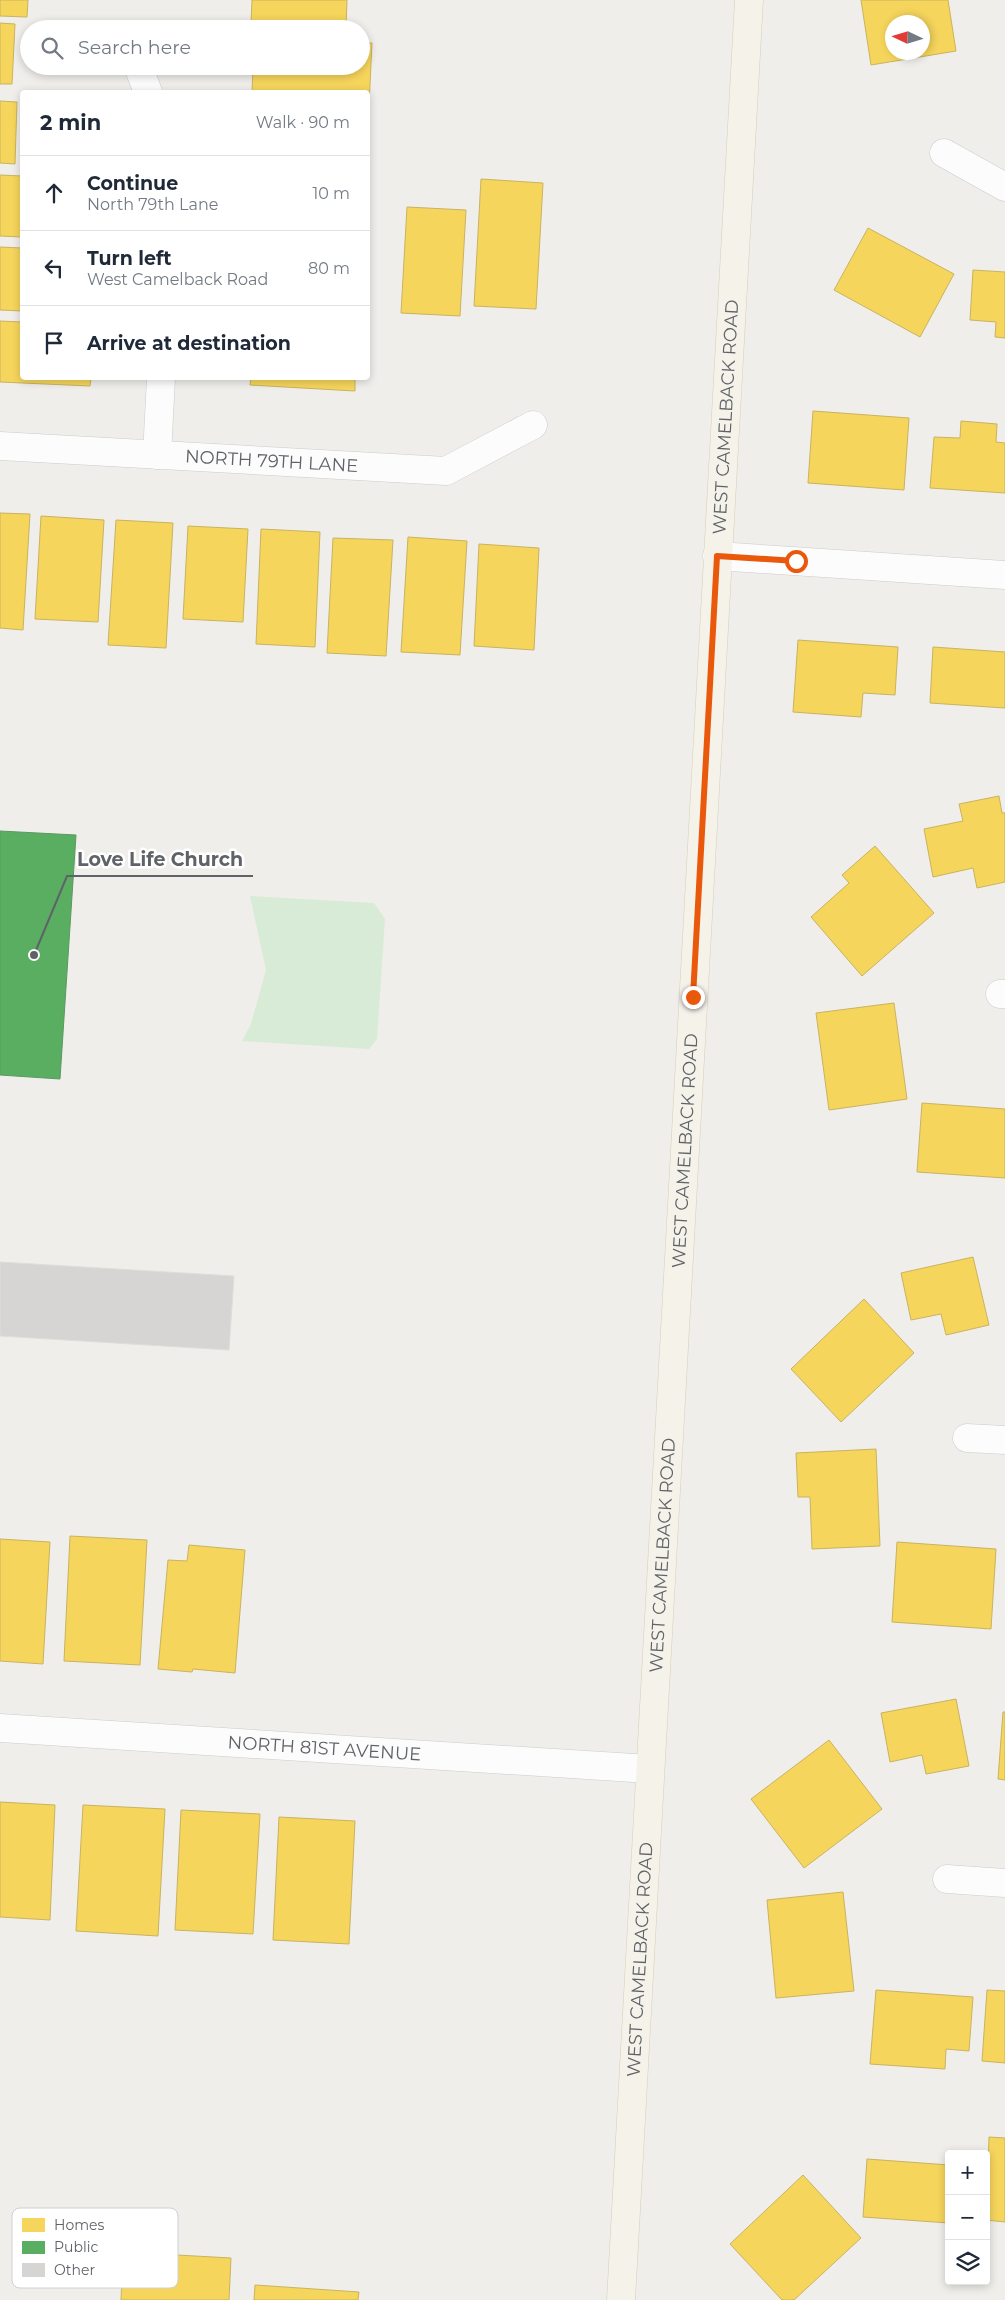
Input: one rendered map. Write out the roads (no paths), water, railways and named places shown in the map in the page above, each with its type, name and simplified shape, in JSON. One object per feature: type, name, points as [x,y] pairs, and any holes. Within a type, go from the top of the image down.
[{"type":"main road","name":"WEST CAMELBACK ROAD","points":[[621,2300],[749,0]]},
{"type":"street","points":[[141,75],[147,90]]},
{"type":"street","points":[[944,153],[1005,186]]},
{"type":"street","points":[[157,455],[161,380]]},
{"type":"street","name":"NORTH 79TH LANE","points":[[0,446],[446,471],[533,425]]},
{"type":"street","points":[[717,556],[1005,576]]},
{"type":"street","points":[[967,1438],[1005,1440]]},
{"type":"street","name":"NORTH 81ST AVENUE","points":[[0,1728],[650,1768]]},
{"type":"street","points":[[947,1879],[1005,1883]]},
{"type":"place","name":"Love Life Church","points":[[34,955]]}]
